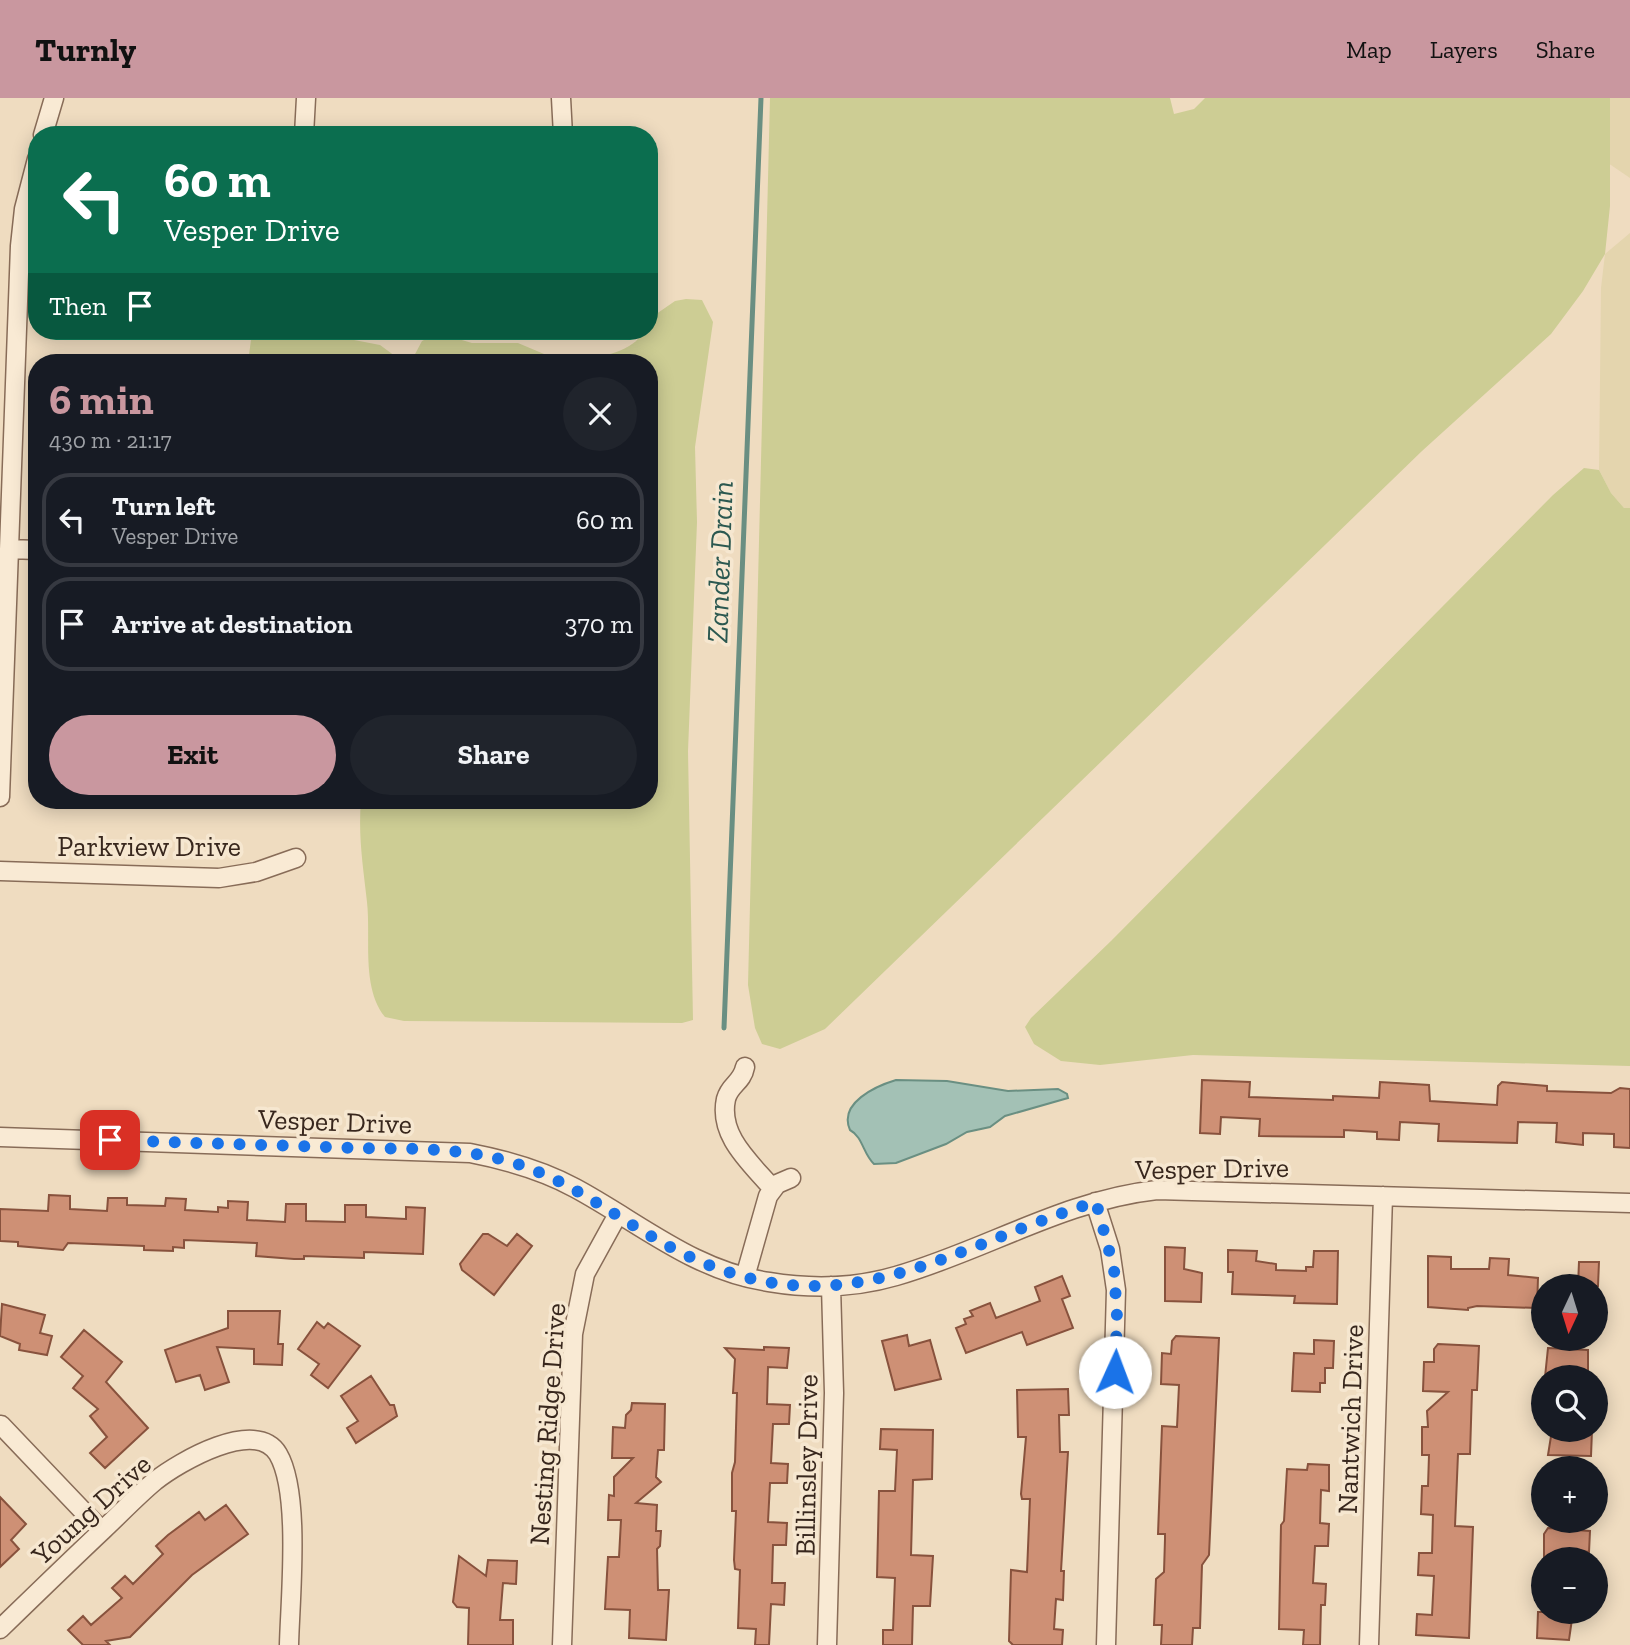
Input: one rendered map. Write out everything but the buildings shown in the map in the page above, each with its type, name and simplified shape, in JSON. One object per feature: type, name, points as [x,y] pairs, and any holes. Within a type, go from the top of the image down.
[{"type":"street","points":[[46,126],[54,98]]},
{"type":"street","points":[[304,126],[306,98]]},
{"type":"street","points":[[561,98],[563,126]]},
{"type":"street","points":[[0,797],[21,237],[28,192]]},
{"type":"street","points":[[9,549],[28,550]]},
{"type":"street","name":"Parkview Drive","points":[[0,871],[219,878],[256,872],[296,858]]},
{"type":"street","points":[[744,1067],[743,1078],[727,1098],[725,1117],[733,1141],[772,1188]]},
{"type":"street","name":"Vesper Drive","points":[[0,1137],[470,1153],[499,1159],[551,1177],[679,1252],[745,1277],[787,1284],[831,1286],[872,1281],[918,1269],[1049,1217],[1096,1202],[1130,1194],[1166,1190],[1630,1203]]},
{"type":"street","points":[[745,1277],[772,1188],[791,1178]]},
{"type":"street","name":"Nantwich Drive","points":[[1368,1645],[1383,1195]]},
{"type":"street","points":[[1096,1202],[1114,1269],[1117,1317],[1106,1645]]},
{"type":"street","name":"Nesting Ridge Drive","points":[[562,1645],[573,1334],[585,1274],[618,1214]]},
{"type":"street","name":"Billinsley Drive","points":[[827,1645],[834,1393],[831,1286]]},
{"type":"street","points":[[1,1425],[102,1531]]},
{"type":"street","name":"Young Drive","points":[[0,1629],[156,1480],[236,1441],[258,1439],[276,1451],[286,1478],[290,1519],[289,1645]]},
{"type":"shaded area","points":[[1610,98],[1630,98],[1630,178],[1608,163]]},
{"type":"shaded area","points":[[1630,233],[1630,508],[1624,508],[1611,493],[1599,470],[1601,288],[1605,254]]},
{"type":"shaded area","points":[[896,1080],[947,1081],[1008,1091],[1058,1089],[1067,1094],[1068,1098],[1005,1116],[990,1127],[967,1132],[946,1144],[896,1163],[874,1164],[858,1137],[850,1130],[849,1112],[869,1091]]},
{"type":"green space","points":[[770,98],[1170,98],[1174,114],[1194,109],[1205,98],[1610,98],[1610,206],[1605,254],[1583,291],[1551,334],[1422,451],[825,1029],[780,1049],[762,1044],[755,1028],[748,985]]},
{"type":"green space","points":[[702,300],[713,322],[695,447],[697,522],[688,751],[693,1020],[682,1023],[404,1021],[385,1017],[373,991],[368,962],[368,916],[360,809],[658,809],[658,354],[609,354],[637,340],[658,340],[658,313],[675,301]]},
{"type":"green space","points":[[251,340],[354,340],[380,345],[392,354],[249,354]]},
{"type":"green space","points":[[424,340],[518,343],[544,354],[415,354]]},
{"type":"green space","points":[[1584,468],[1599,470],[1611,493],[1624,508],[1630,508],[1630,1066],[1193,1055],[1100,1065],[1061,1061],[1034,1044],[1025,1027],[1031,1018],[1111,941],[1553,495]]},
{"type":"waterway","name":"Zander Drain","points":[[724,1028],[761,98]]},
{"type":"route","points":[[110,1140],[440,1151],[499,1159],[574,1187],[658,1240],[698,1261],[767,1282],[812,1286],[854,1284],[893,1277],[1049,1217],[1096,1202],[1114,1269],[1117,1317],[1115,1372]]}]
